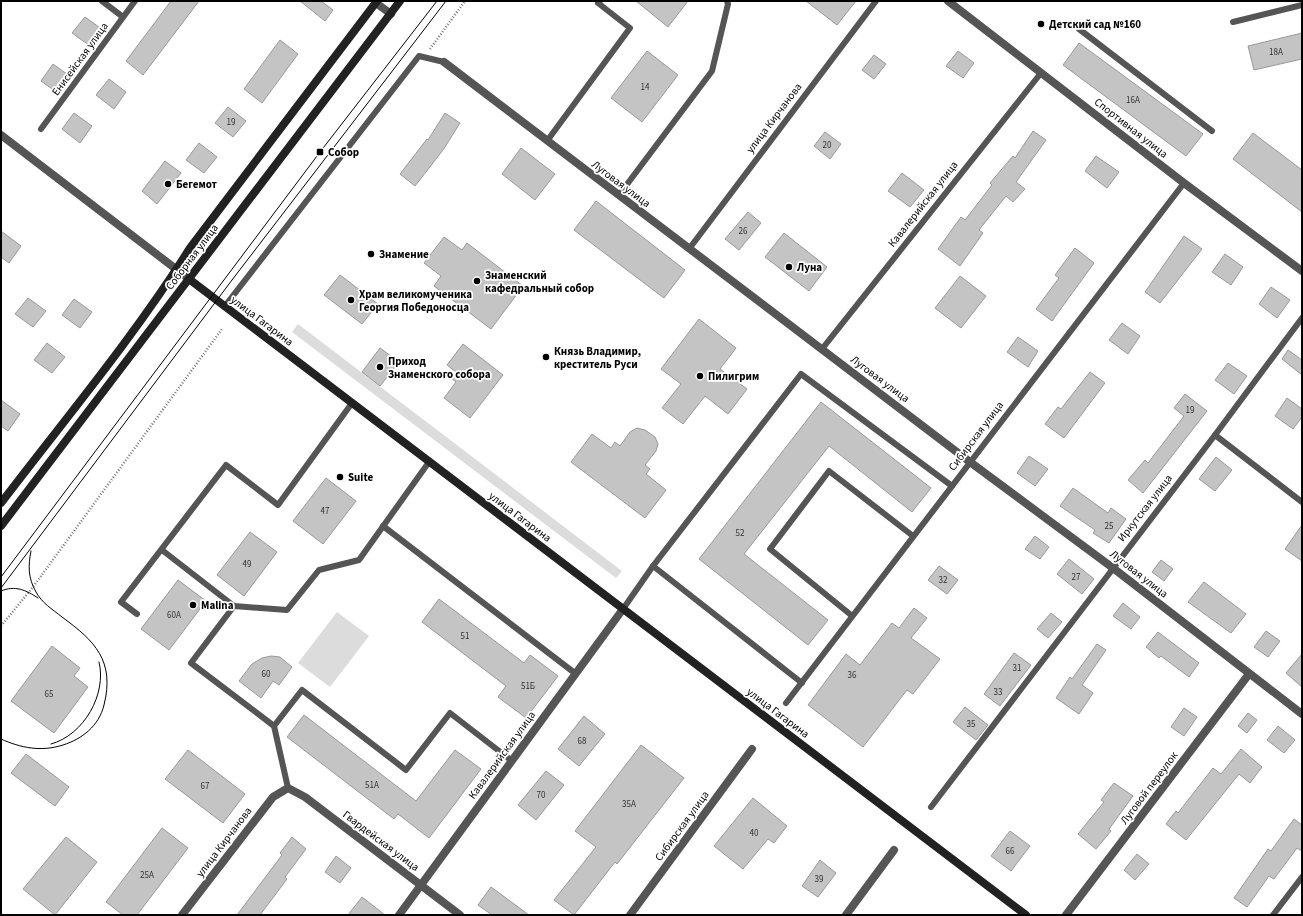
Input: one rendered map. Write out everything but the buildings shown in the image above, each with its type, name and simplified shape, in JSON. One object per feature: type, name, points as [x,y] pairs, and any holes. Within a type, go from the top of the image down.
[{"type":"main road","name":"Соборная улица","points":[[1,526],[400,1]]},
{"type":"main road","name":"Соборная улица","points":[[1,503],[108,364],[190,248],[376,2]]},
{"type":"main road","name":"улица Гагарина","points":[[189,279],[1026,915]]},
{"type":"street","name":"Спортивная улица","points":[[948,1],[1184,183],[1302,271]]},
{"type":"street","points":[[376,2],[391,14]]},
{"type":"street","name":"Луговая улица","points":[[444,62],[970,462],[1113,568],[1302,714]]},
{"type":"street","name":"улица Гагарина","points":[[1,135],[189,279]]},
{"type":"street","name":"Кавалерийская улица","points":[[399,915],[623,609]]},
{"type":"street","name":"Луговой переулок","points":[[1066,915],[1249,674]]},
{"type":"street","name":"Сибирская улица","points":[[630,915],[752,749]]},
{"type":"street","name":"Гвардейская улица","points":[[288,788],[305,797],[460,915]]},
{"type":"street","name":"улица Кирчанова","points":[[182,915],[273,797],[288,788]]},
{"type":"street","points":[[846,915],[894,850]]},
{"type":"lane","points":[[102,1],[123,17]]},
{"type":"lane","name":"Енисейская улица","points":[[40,128],[135,1]]},
{"type":"lane","points":[[547,141],[630,28],[598,3],[600,1]]},
{"type":"lane","points":[[618,195],[712,71],[728,4],[727,1]]},
{"type":"lane","name":"улица Кирчанова","points":[[689,249],[876,1]]},
{"type":"lane","points":[[1233,22],[1302,5]]},
{"type":"lane","points":[[1079,28],[1212,130]]},
{"type":"lane","points":[[225,306],[419,56],[444,62]]},
{"type":"lane","name":"Кавалерийская улица","points":[[822,349],[1041,73]]},
{"type":"lane","name":"Сибирская улица","points":[[786,703],[851,616],[1184,183]]},
{"type":"lane","name":"Иркутская улица","points":[[931,807],[1215,435],[1302,318]]},
{"type":"lane","points":[[623,609],[652,566],[801,374],[952,486]]},
{"type":"lane","points":[[137,614],[121,602],[226,465],[278,505],[352,403]]},
{"type":"lane","points":[[1215,435],[1302,502]]},
{"type":"lane","points":[[162,550],[234,606],[287,610],[319,570],[359,560],[429,462]]},
{"type":"lane","points":[[851,616],[770,549],[829,471],[913,536]]},
{"type":"lane","points":[[383,526],[576,674]]},
{"type":"lane","points":[[652,566],[802,683]]},
{"type":"lane","points":[[234,606],[191,663],[274,726],[288,788]]},
{"type":"lane","points":[[274,726],[302,690],[406,770],[450,713],[512,761]]},
{"type":"lane","points":[[1273,915],[1302,877]]},
{"type":"path","points":[[423,57],[465,1]]},
{"type":"path","points":[[1,626],[33,587],[222,329]]},
{"type":"shaded area","points":[[298,324],[622,571],[616,578],[292,332]]},
{"type":"shaded area","points":[[337,612],[369,636],[330,687],[298,663]]},
{"type":"tram line","points":[[1,577],[320,152],[437,1]]},
{"type":"tram line","points":[[1,588],[232,280],[446,1]]},
{"type":"tram line","points":[[1,739],[16,745],[39,749],[63,745],[77,739],[89,731],[102,713],[107,690],[107,676],[104,664],[100,654],[93,644],[74,626],[44,603],[38,596],[31,582],[29,572],[31,551]]},
{"type":"tram line","points":[[1,591],[16,588],[38,598]]},
{"type":"tram line","points":[[51,744],[74,732],[83,723],[90,712],[100,687],[101,674],[99,662]]},
{"type":"place","name":"Детский сад №160","points":[[1041,24]]},
{"type":"place","name":"Собор","points":[[320,152]]},
{"type":"place","name":"Бегемот","points":[[168,184]]},
{"type":"place","name":"Знамение","points":[[371,254]]},
{"type":"place","name":"Луна","points":[[789,267]]},
{"type":"place","name":"Знаменский кафедральный собор","points":[[477,281]]},
{"type":"place","name":"Храм великомученика Георгия Победоносца","points":[[351,300]]},
{"type":"place","name":"Князь Владимир, креститель Руси","points":[[546,357]]},
{"type":"place","name":"Приход Знаменского собора","points":[[380,367]]},
{"type":"place","name":"Пилигрим","points":[[700,376]]},
{"type":"place","name":"Suite","points":[[340,477]]},
{"type":"place","name":"Malina","points":[[193,605]]}]
